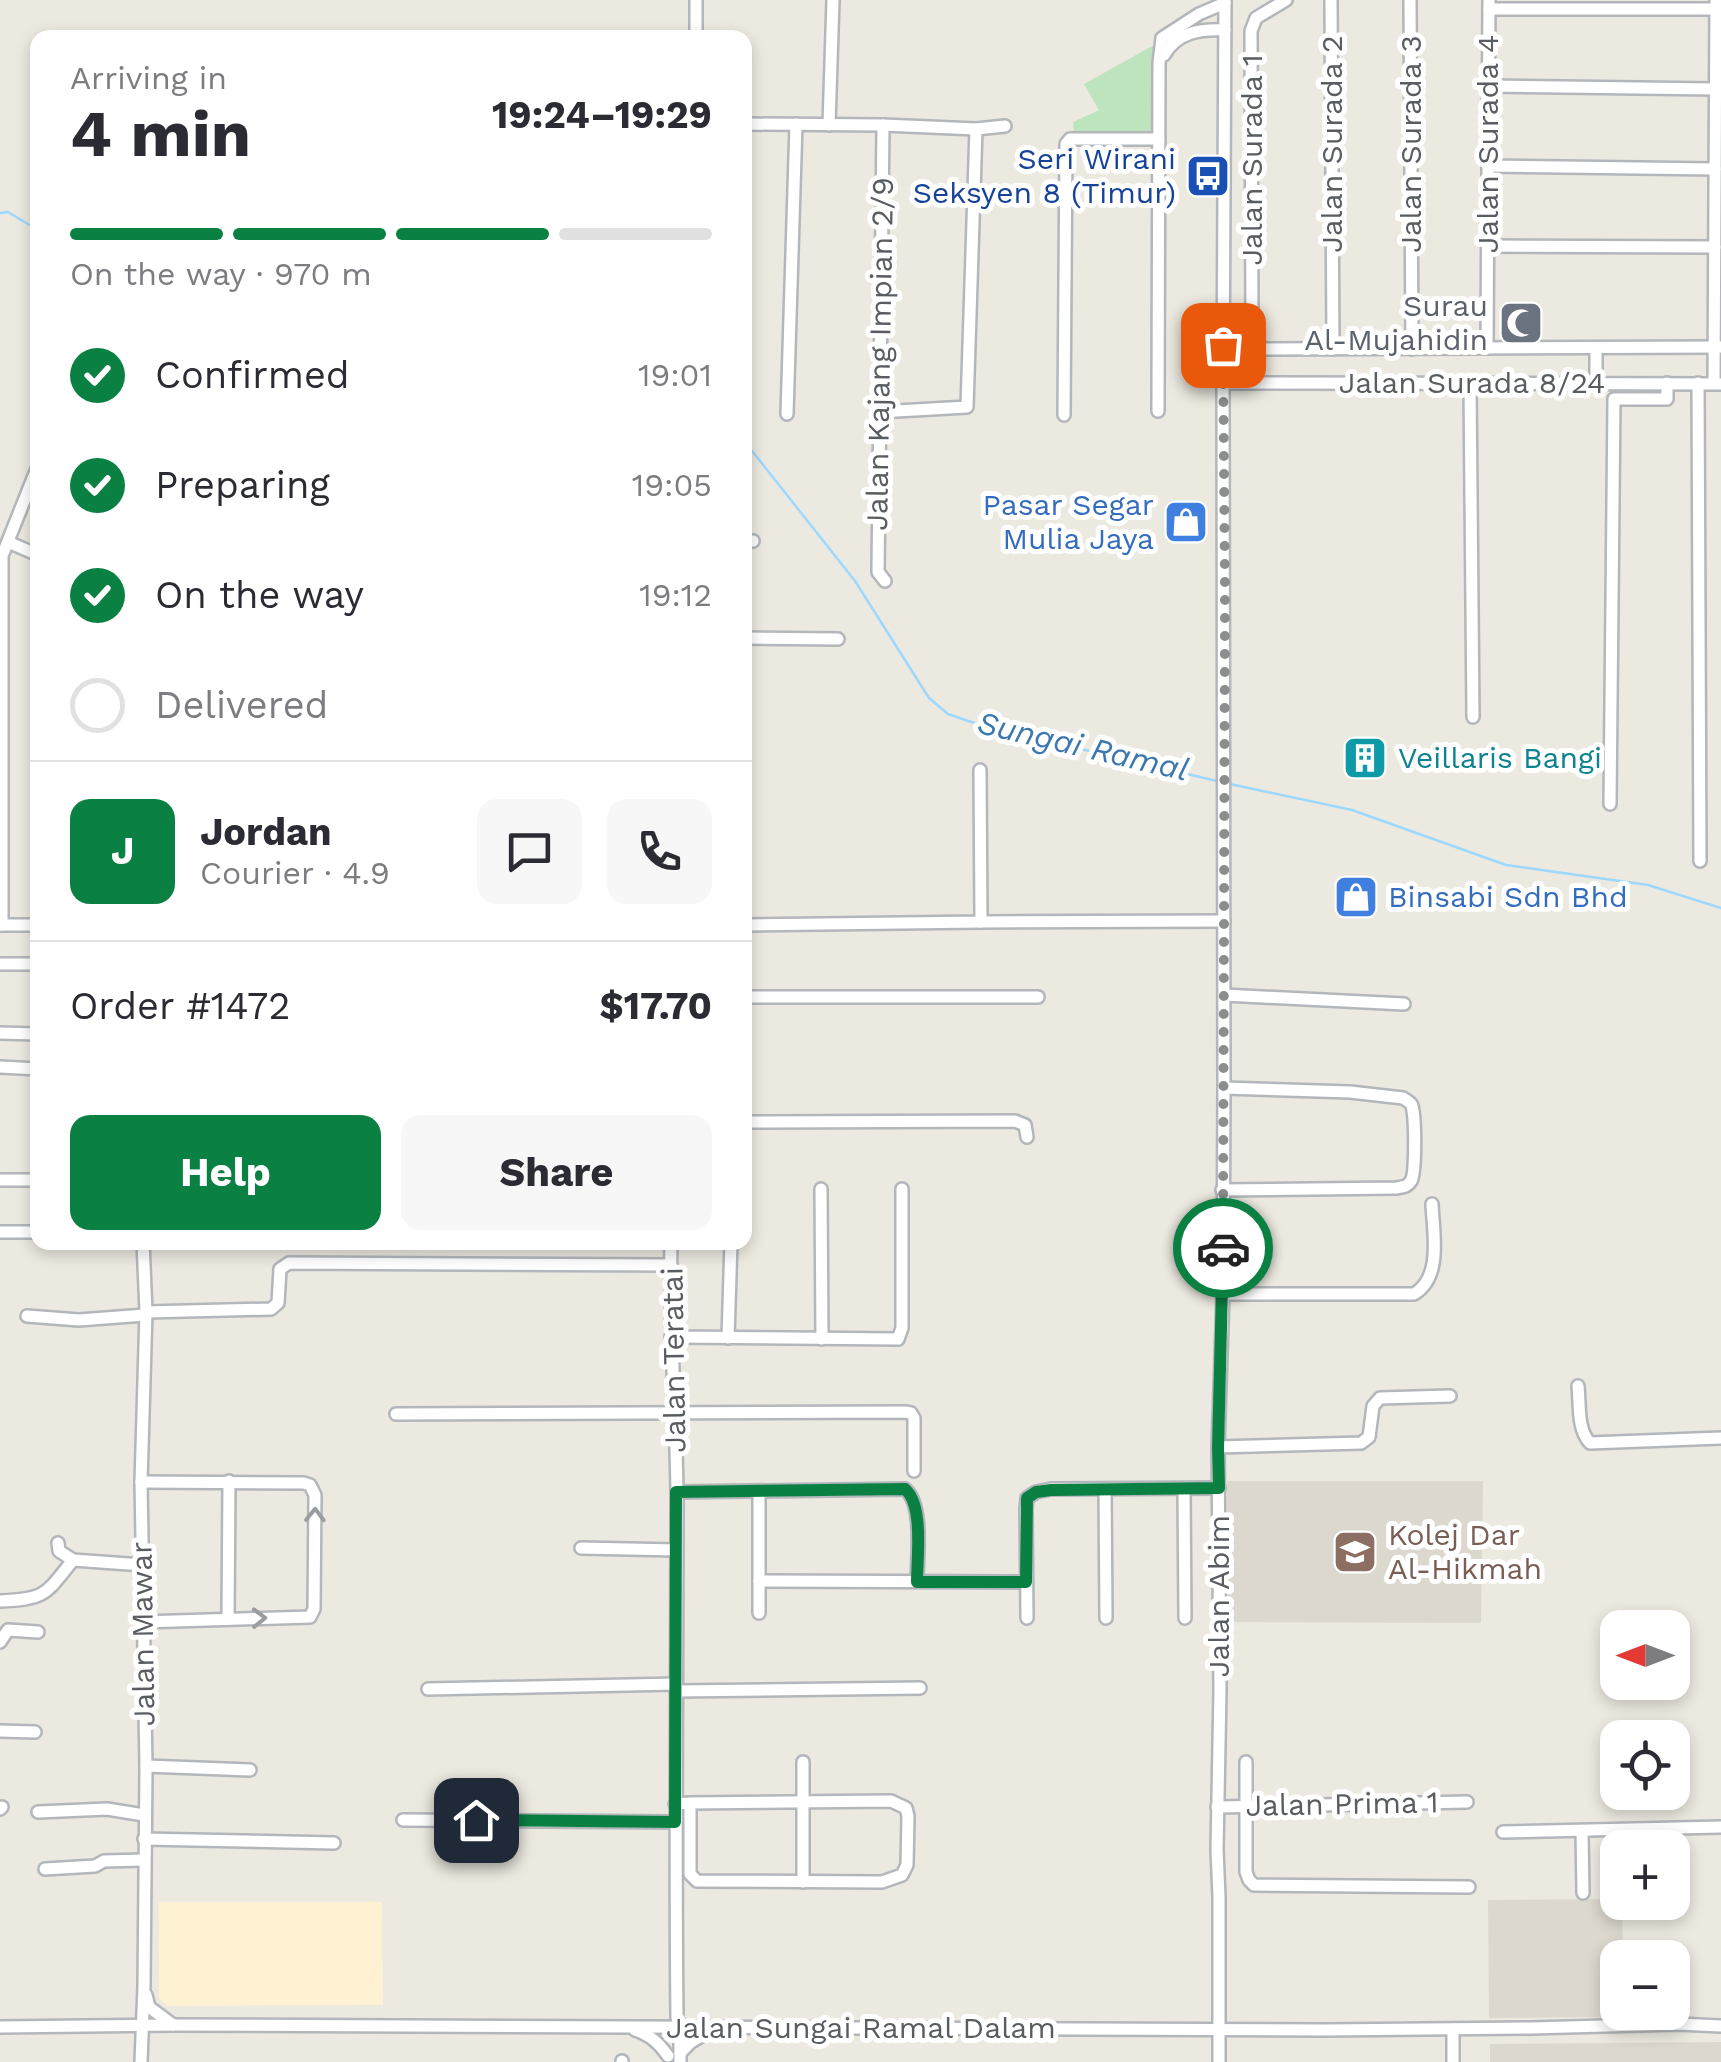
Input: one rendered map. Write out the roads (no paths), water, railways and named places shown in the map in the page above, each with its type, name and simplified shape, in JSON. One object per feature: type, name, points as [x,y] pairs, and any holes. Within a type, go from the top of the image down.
[{"type":"street","points":[[696,0],[696,30]]},
{"type":"street","points":[[830,125],[833,0]]},
{"type":"street","name":"Jalan Surada 1","points":[[1286,0],[1252,24],[1252,330],[1255,344],[1265,349],[1333,349]]},
{"type":"street","name":"Jalan Surada 2","points":[[1332,0],[1333,349]]},
{"type":"street","name":"Jalan Surada 3","points":[[1410,0],[1412,348]]},
{"type":"street","points":[[1158,411],[1162,38],[1226,2]]},
{"type":"street","name":"Jalan Abim","points":[[1219,2062],[1218,1448],[1223,1294],[1226,2]]},
{"type":"street","points":[[1489,5],[1716,4],[1718,384]]},
{"type":"street","name":"Jalan Surada 4","points":[[1488,348],[1489,5]]},
{"type":"street","points":[[1160,62],[1169,45],[1184,35],[1202,29],[1225,30]]},
{"type":"street","points":[[1488,86],[1715,89]]},
{"type":"street","points":[[752,124],[976,129],[1006,126]]},
{"type":"street","points":[[787,414],[796,124]]},
{"type":"street","name":"Jalan Kajang Impian 2/9","points":[[883,125],[878,572],[884,581]]},
{"type":"street","points":[[879,412],[967,407],[976,129]]},
{"type":"street","points":[[1064,414],[1065,151],[1070,139],[1159,139]]},
{"type":"street","points":[[1488,166],[1715,169]]},
{"type":"street","points":[[1488,246],[1715,247]]},
{"type":"street","points":[[1596,348],[1596,383]]},
{"type":"street","points":[[1333,349],[1718,348]]},
{"type":"street","name":"Jalan Surada 8/24","points":[[1223,383],[1718,384]]},
{"type":"street","points":[[1470,383],[1473,718]]},
{"type":"street","points":[[1610,804],[1614,399],[1667,399],[1667,383]]},
{"type":"street","points":[[1698,384],[1700,860]]},
{"type":"street","points":[[30,486],[2,556],[1,925],[30,925]]},
{"type":"street","points":[[8,542],[30,552]]},
{"type":"street","points":[[752,638],[838,639]]},
{"type":"street","points":[[980,770],[981,922]]},
{"type":"street","points":[[752,925],[1224,921]]},
{"type":"street","points":[[0,964],[30,964]]},
{"type":"street","points":[[1224,995],[1404,1004]]},
{"type":"street","points":[[752,998],[1038,998]]},
{"type":"street","points":[[0,1033],[30,1034]]},
{"type":"street","points":[[0,1068],[30,1069]]},
{"type":"street","points":[[1222,1190],[1396,1188],[1411,1181],[1414,1166],[1413,1111],[1404,1098],[1224,1088]]},
{"type":"street","points":[[752,1122],[1015,1122],[1026,1125],[1027,1137]]},
{"type":"street","points":[[0,1180],[30,1180]]},
{"type":"street","points":[[821,1189],[822,1339]]},
{"type":"street","points":[[672,1337],[898,1339],[902,1328],[902,1190]]},
{"type":"street","points":[[1223,1294],[1414,1294],[1430,1280],[1432,1204]]},
{"type":"street","points":[[0,1232],[30,1232]]},
{"type":"street","name":"Jalan Mawar","points":[[141,2062],[146,1766],[141,1482],[143,1250]]},
{"type":"street","name":"Jalan Teratai","points":[[671,1250],[676,1414],[674,2058]]},
{"type":"street","points":[[728,1338],[731,1250]]},
{"type":"street","points":[[27,1316],[79,1320],[271,1308],[278,1303],[280,1269],[289,1263],[670,1265]]},
{"type":"street","points":[[1578,1386],[1581,1426],[1590,1443],[1721,1438]]},
{"type":"street","points":[[1218,1448],[1361,1443],[1369,1438],[1373,1406],[1380,1398],[1450,1396]]},
{"type":"street","points":[[396,1414],[912,1413],[914,1471]]},
{"type":"street","points":[[141,1482],[304,1483],[310,1485],[315,1495],[314,1609],[310,1616],[142,1622]]},
{"type":"street","points":[[228,1619],[229,1482]]},
{"type":"street","points":[[1027,1618],[1027,1498],[1036,1492],[1105,1488],[1219,1488]]},
{"type":"street","points":[[1105,1488],[1106,1618]]},
{"type":"street","points":[[676,1492],[905,1489],[914,1498],[917,1582]]},
{"type":"street","points":[[1184,1489],[1185,1618]]},
{"type":"street","points":[[759,1492],[759,1614]]},
{"type":"street","points":[[58,1543],[59,1551],[73,1560],[142,1565]]},
{"type":"street","points":[[581,1548],[676,1550]]},
{"type":"street","points":[[0,1601],[35,1599],[73,1560]]},
{"type":"street","points":[[759,1580],[1026,1582]]},
{"type":"street","points":[[0,1642],[8,1630],[38,1632]]},
{"type":"street","points":[[428,1689],[920,1688]]},
{"type":"street","points":[[0,1731],[36,1732]]},
{"type":"street","points":[[803,1762],[803,1882]]},
{"type":"street","points":[[1246,1762],[1246,1872],[1254,1885],[1469,1887]]},
{"type":"street","points":[[146,1766],[250,1770]]},
{"type":"street","points":[[675,1804],[690,1803],[892,1801],[906,1808],[908,1816],[906,1866],[902,1875],[882,1882],[697,1881],[690,1874],[690,1803]]},
{"type":"street","name":"Jalan Prima 1","points":[[1217,1806],[1467,1802]]},
{"type":"street","points":[[38,1812],[107,1809],[144,1815]]},
{"type":"street","points":[[404,1820],[675,1822]]},
{"type":"street","points":[[1503,1832],[1721,1827]]},
{"type":"street","points":[[1582,1831],[1583,1893]]},
{"type":"street","points":[[144,1840],[334,1843]]},
{"type":"street","points":[[45,1869],[95,1866],[104,1860],[144,1860]]},
{"type":"street","points":[[117,2025],[137,2007],[144,1986]]},
{"type":"street","points":[[144,1986],[150,2006],[172,2025]]},
{"type":"street","name":"Jalan Sungai Ramal Dalam","points":[[0,2026],[1721,2026]]},
{"type":"street","points":[[626,2026],[646,2034],[674,2058],[691,2042],[717,2027]]},
{"type":"street","points":[[1453,2029],[1453,2062]]},
{"type":"waterway","name":"Sungai Ramal","points":[[0,213],[8,212],[30,225]]},
{"type":"waterway","name":"Sungai Ramal","points":[[752,451],[855,581],[929,698],[948,714],[983,726],[1217,781]]},
{"type":"waterway","name":"Sungai Ramal","points":[[1230,784],[1352,810],[1506,865],[1648,885],[1721,908]]},
{"type":"place","name":"Seri Wirani Seksyen 8 (Timur)","points":[[1208,176]]},
{"type":"place","name":"Surau Al-Mujahidin","points":[[1521,323]]},
{"type":"place","name":"Pasar Segar Mulia Jaya","points":[[1186,522]]},
{"type":"place","name":"Veillaris Bangi","points":[[1365,758]]},
{"type":"place","name":"Binsabi Sdn Bhd","points":[[1356,897]]},
{"type":"place","name":"Kolej Dar Al-Hikmah","points":[[1355,1552]]}]
